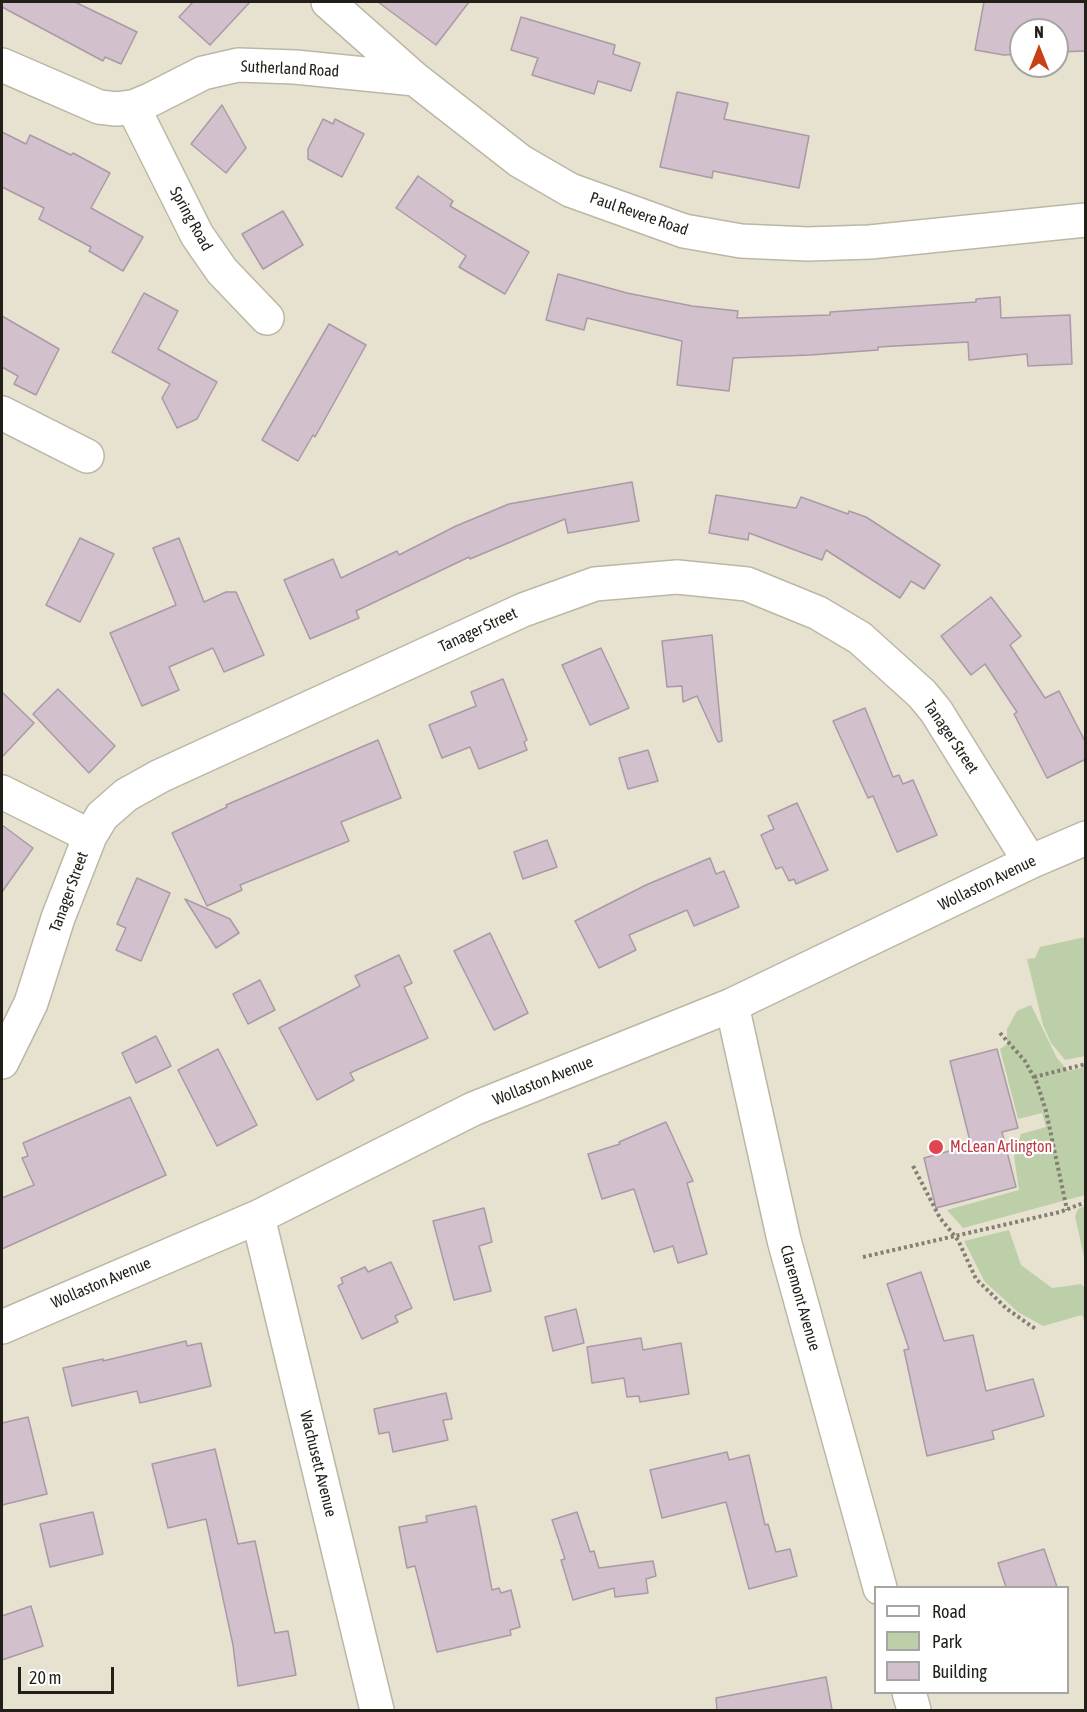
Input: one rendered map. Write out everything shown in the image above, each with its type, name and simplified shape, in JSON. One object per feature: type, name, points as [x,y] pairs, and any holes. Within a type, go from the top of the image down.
[{"type":"street","name":"Paul Revere Road","points":[[328,2],[415,79],[520,161],[570,190],[684,231],[741,241],[808,244],[870,242],[1086,220]]},
{"type":"street","name":"Sutherland Road","points":[[2,65],[99,107],[116,109],[133,107],[203,73],[238,65],[415,79]]},
{"type":"street","name":"Spring Road","points":[[133,107],[197,235],[222,271],[267,318]]},
{"type":"street","points":[[2,413],[87,456]]},
{"type":"street","name":"Tanager Street","points":[[2,1062],[31,1003],[58,918],[90,836],[102,816],[126,795],[160,776],[523,610],[595,584],[677,578],[747,584],[818,613],[860,638],[922,694],[936,711],[1030,862]]},
{"type":"street","points":[[2,792],[90,836]]},
{"type":"street","name":"Wollaston Avenue","points":[[2,1327],[258,1217],[473,1109],[732,1005],[1030,862],[1086,838]]},
{"type":"street","name":"Claremont Avenue","points":[[732,1005],[784,1240],[880,1586]]},
{"type":"street","name":"Wachusett Avenue","points":[[258,1217],[378,1710]]},
{"type":"street","points":[[910,1694],[914,1710]]},
{"type":"path","points":[[1000,1033],[1025,1061],[1034,1077],[1046,1111],[1067,1210]]},
{"type":"path","points":[[1034,1077],[1086,1064]]},
{"type":"path","points":[[913,1166],[976,1279],[1007,1309],[1037,1330]]},
{"type":"path","points":[[863,1257],[1067,1210],[1086,1202]]},
{"type":"green space","points":[[1085,937],[1085,1056],[1065,1060],[1051,1043],[1043,1025],[1027,959],[1035,958],[1040,947]]},
{"type":"green space","points":[[1031,1005],[1057,1058],[1068,1071],[1085,1067],[1085,1195],[963,1228],[947,1210],[1019,1190],[1014,1156],[1021,1134],[1046,1127],[1042,1113],[1018,1119],[1000,1049],[1007,1044],[1007,1029],[1017,1011]]},
{"type":"green space","points":[[1085,1206],[1085,1261],[1075,1216],[1078,1209]]},
{"type":"green space","points":[[1009,1230],[1021,1265],[1052,1288],[1081,1284],[1085,1288],[1085,1324],[1082,1315],[1043,1326],[1018,1312],[985,1282],[964,1241]]},
{"type":"building","points":[[2,2],[75,2],[137,32],[121,64],[105,57],[103,61],[2,7]]},
{"type":"building","points":[[193,2],[250,2],[210,45],[179,17]]},
{"type":"building","points":[[378,2],[469,2],[436,45]]},
{"type":"building","points":[[984,2],[1086,2],[1086,51],[1069,52],[1069,18],[1009,18],[1009,55],[975,50]]},
{"type":"building","points":[[521,17],[615,45],[613,54],[640,63],[631,91],[598,81],[594,94],[532,75],[538,58],[511,50]]},
{"type":"building","points":[[677,92],[728,103],[724,119],[809,136],[799,188],[713,171],[712,178],[660,167]]},
{"type":"building","points":[[222,105],[246,148],[226,173],[191,144]]},
{"type":"building","points":[[323,119],[333,124],[335,119],[364,134],[342,177],[308,159],[308,149]]},
{"type":"building","points":[[2,132],[26,144],[30,135],[71,155],[73,153],[110,173],[91,208],[143,237],[123,271],[89,251],[91,247],[39,219],[44,208],[2,187]]},
{"type":"building","points":[[418,176],[453,201],[450,206],[529,252],[505,294],[459,267],[466,256],[396,208]]},
{"type":"building","points":[[283,211],[303,245],[263,269],[242,234]]},
{"type":"building","points":[[558,274],[627,293],[692,306],[738,311],[737,318],[830,315],[830,312],[976,302],[976,299],[1000,297],[1001,318],[1070,315],[1072,364],[1028,366],[1027,354],[969,360],[968,342],[878,347],[878,350],[810,355],[733,358],[729,391],[677,385],[682,341],[587,318],[584,330],[546,320]]},
{"type":"building","points":[[144,293],[178,311],[158,349],[217,382],[197,419],[177,428],[162,398],[170,384],[112,352]]},
{"type":"building","points":[[2,316],[59,349],[36,395],[14,384],[18,376],[2,367]]},
{"type":"building","points":[[329,324],[366,345],[315,437],[313,435],[298,461],[262,440]]},
{"type":"building","points":[[632,482],[639,521],[568,533],[565,519],[470,559],[469,557],[356,611],[359,618],[310,639],[284,580],[333,559],[341,578],[397,551],[399,555],[456,526],[509,504]]},
{"type":"building","points":[[716,495],[796,508],[801,497],[848,514],[849,511],[866,517],[940,565],[924,589],[911,581],[900,598],[826,550],[822,560],[749,533],[748,540],[709,533]]},
{"type":"building","points":[[80,538],[114,554],[80,622],[46,605]]},
{"type":"building","points":[[179,538],[204,602],[226,592],[236,592],[264,655],[224,672],[213,648],[169,667],[179,690],[142,706],[110,633],[176,605],[153,548]]},
{"type":"building","points":[[991,597],[1021,636],[1010,645],[1045,698],[1059,691],[1086,743],[1086,759],[1047,778],[1014,714],[1017,712],[985,664],[971,675],[941,636]]},
{"type":"building","points":[[712,635],[722,741],[718,742],[697,696],[683,702],[682,686],[667,687],[662,641]]},
{"type":"building","points":[[601,648],[629,708],[590,725],[562,665]]},
{"type":"building","points":[[503,679],[527,740],[524,742],[527,750],[479,769],[470,747],[442,758],[429,725],[476,706],[471,692]]},
{"type":"building","points":[[58,689],[115,746],[89,773],[33,714]]},
{"type":"building","points":[[2,692],[34,723],[2,757]]},
{"type":"building","points":[[865,708],[893,777],[899,775],[903,784],[913,780],[937,835],[897,852],[873,796],[868,798],[833,721]]},
{"type":"building","points":[[378,740],[401,798],[341,822],[349,841],[240,885],[242,890],[207,906],[172,833],[227,807],[226,805]]},
{"type":"building","points":[[648,750],[658,781],[628,789],[619,758]]},
{"type":"building","points":[[797,803],[828,870],[796,884],[794,879],[789,881],[782,867],[776,869],[761,835],[774,829],[768,816]]},
{"type":"building","points":[[2,825],[33,848],[2,892]]},
{"type":"building","points":[[547,840],[557,867],[523,879],[514,852]]},
{"type":"building","points":[[710,858],[716,874],[724,871],[739,907],[694,926],[687,910],[629,935],[636,950],[599,968],[575,921],[646,885]]},
{"type":"building","points":[[137,878],[170,893],[141,961],[116,950],[126,928],[117,924]]},
{"type":"building","points":[[185,899],[230,919],[239,933],[216,948]]},
{"type":"building","points":[[490,933],[528,1013],[494,1030],[454,951]]},
{"type":"building","points":[[399,955],[412,983],[404,987],[428,1038],[350,1073],[354,1080],[317,1100],[279,1028],[360,986],[355,976]]},
{"type":"building","points":[[260,980],[275,1010],[248,1024],[233,994]]},
{"type":"building","points":[[156,1036],[171,1066],[136,1083],[122,1053]]},
{"type":"building","points":[[218,1049],[257,1125],[217,1146],[178,1070]]},
{"type":"building","points":[[997,1049],[1018,1128],[1002,1132],[1016,1187],[936,1208],[924,1158],[971,1145],[950,1061]]},
{"type":"building","points":[[130,1097],[166,1175],[2,1249],[2,1198],[34,1185],[22,1158],[28,1156],[23,1143]]},
{"type":"building","points":[[666,1122],[693,1181],[687,1183],[707,1254],[678,1263],[673,1246],[654,1252],[634,1189],[602,1199],[588,1154],[620,1144],[619,1142]]},
{"type":"building","points":[[484,1208],[492,1242],[479,1246],[491,1291],[454,1300],[433,1221]]},
{"type":"building","points":[[391,1262],[412,1308],[395,1316],[398,1322],[362,1339],[338,1286],[343,1283],[341,1278],[365,1267],[368,1272]]},
{"type":"building","points":[[921,1272],[944,1341],[973,1335],[986,1391],[1033,1379],[1044,1416],[992,1431],[994,1439],[927,1456],[904,1350],[909,1349],[887,1284]]},
{"type":"building","points":[[576,1309],[584,1343],[553,1351],[545,1317]]},
{"type":"building","points":[[641,1338],[643,1350],[681,1343],[689,1394],[640,1402],[639,1396],[627,1397],[624,1378],[592,1383],[587,1347]]},
{"type":"building","points":[[186,1341],[187,1346],[201,1343],[211,1386],[140,1403],[137,1391],[72,1406],[63,1368]]},
{"type":"building","points":[[446,1393],[452,1419],[443,1420],[448,1440],[393,1452],[389,1432],[379,1434],[374,1409]]},
{"type":"building","points":[[28,1417],[47,1494],[2,1505],[2,1423]]},
{"type":"building","points":[[215,1449],[238,1544],[255,1541],[275,1633],[288,1631],[296,1675],[238,1686],[233,1645],[206,1519],[168,1528],[152,1464]]},
{"type":"building","points":[[727,1452],[729,1460],[749,1455],[765,1525],[768,1524],[776,1552],[790,1549],[797,1576],[749,1589],[726,1502],[662,1518],[650,1470]]},
{"type":"building","points":[[476,1506],[492,1590],[499,1588],[501,1593],[511,1590],[520,1627],[510,1630],[511,1635],[437,1652],[415,1566],[407,1568],[399,1527],[427,1522],[426,1516]]},
{"type":"building","points":[[93,1512],[103,1554],[50,1567],[40,1524]]},
{"type":"building","points":[[577,1512],[590,1552],[594,1551],[599,1568],[653,1561],[656,1576],[646,1579],[648,1593],[615,1597],[614,1588],[573,1600],[561,1560],[565,1559],[552,1520]]},
{"type":"building","points":[[1044,1549],[1057,1586],[1006,1586],[998,1563]]},
{"type":"building","points":[[31,1606],[43,1646],[2,1660],[2,1616]]},
{"type":"building","points":[[826,1677],[832,1710],[717,1710],[716,1698]]},
{"type":"place","name":"McLean Arlington","points":[[936,1147]]}]
